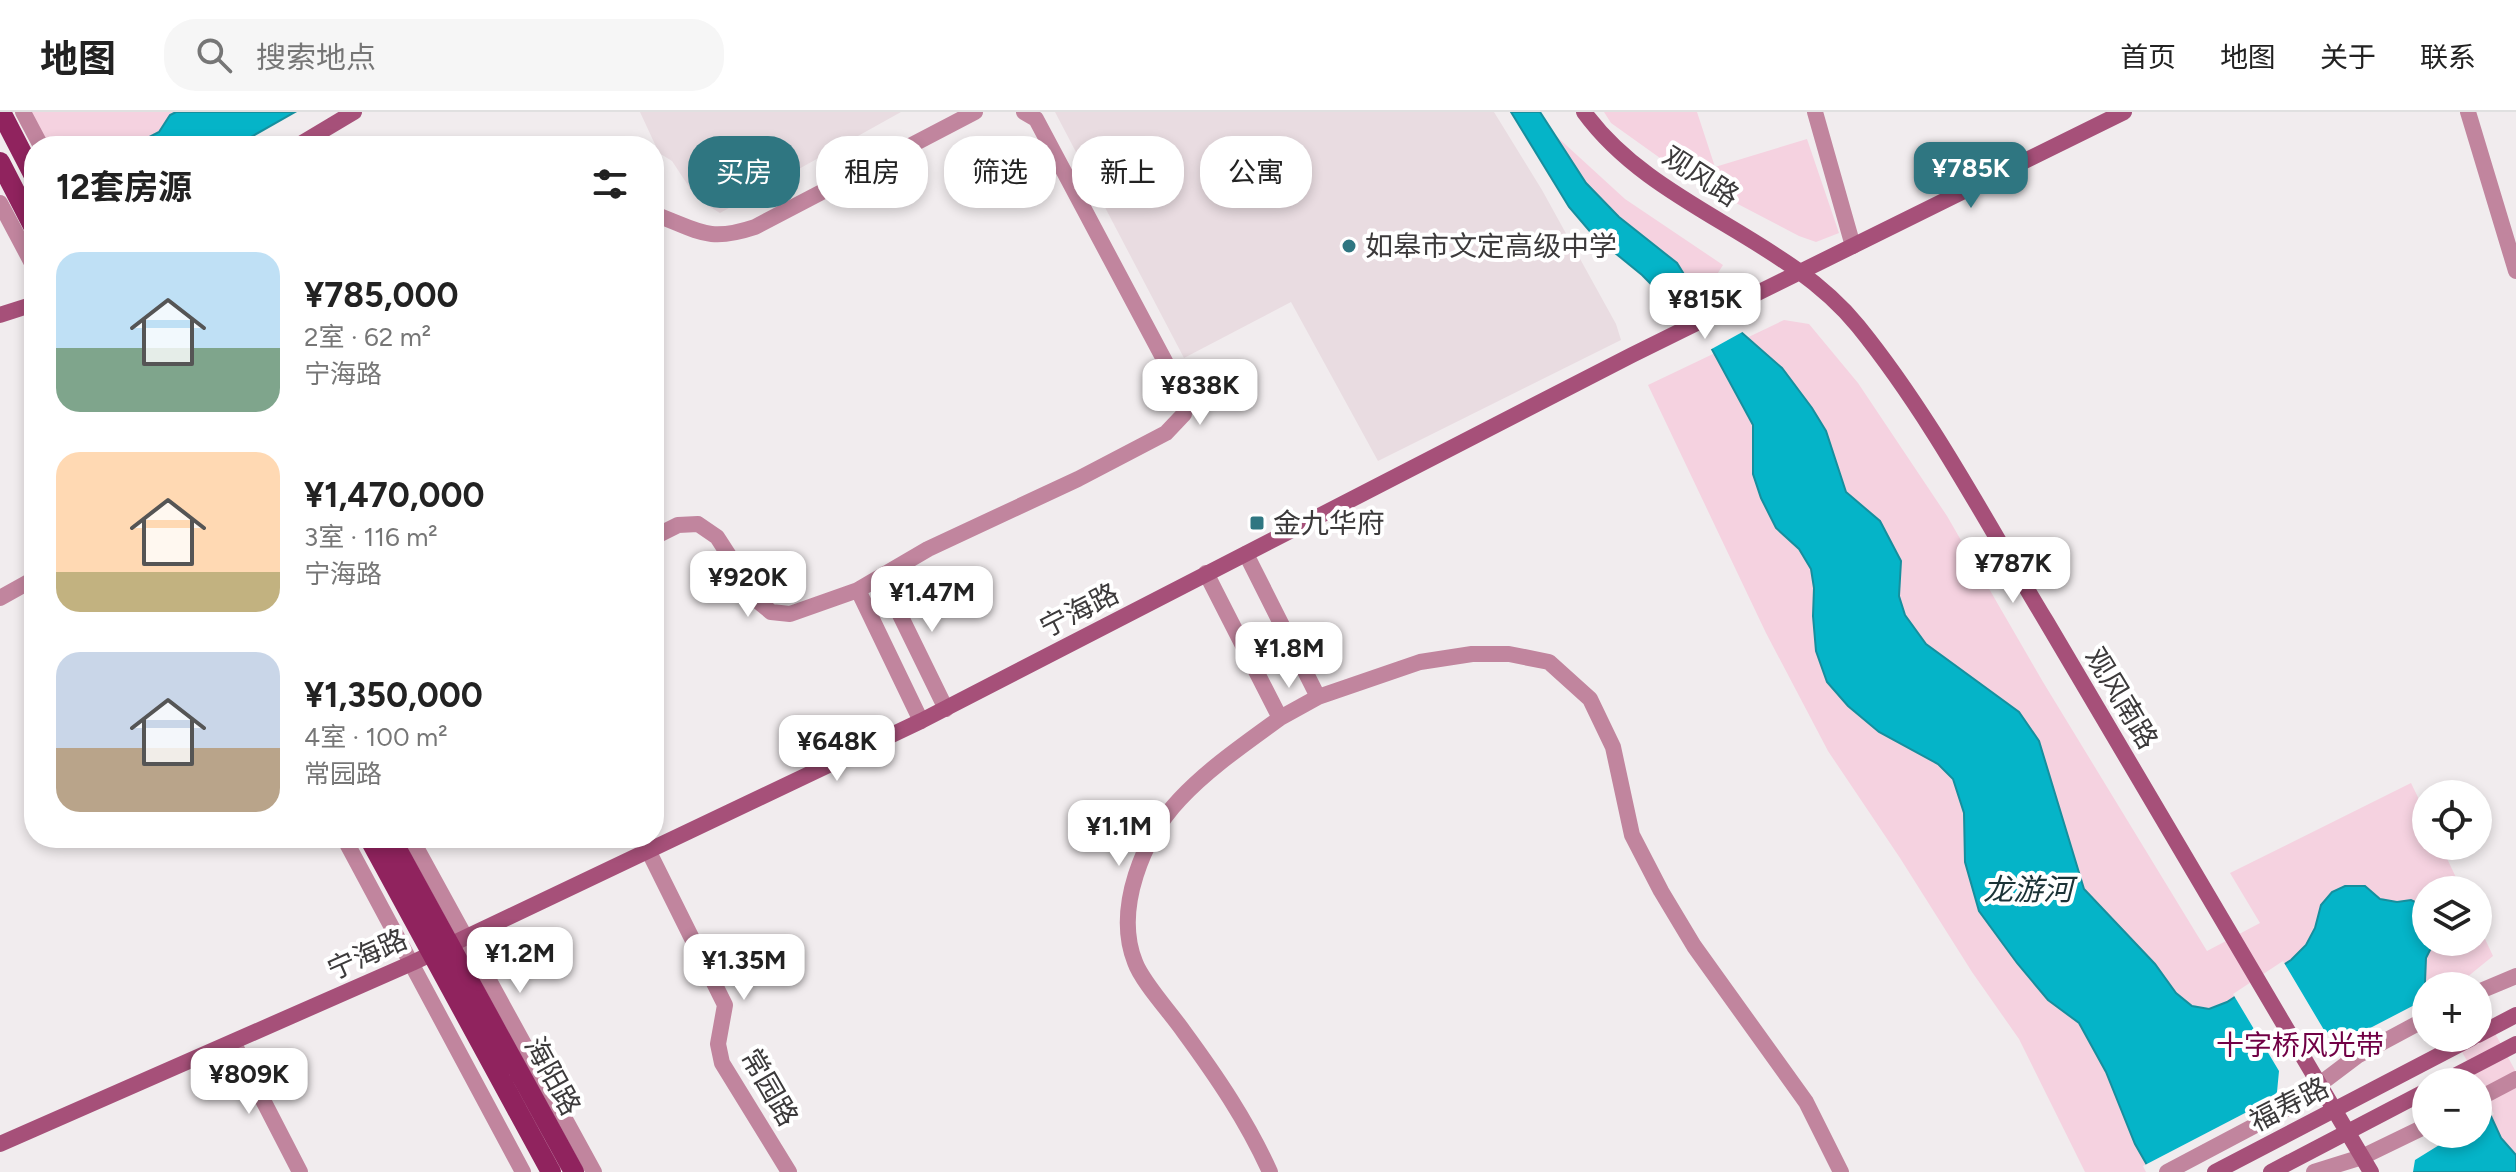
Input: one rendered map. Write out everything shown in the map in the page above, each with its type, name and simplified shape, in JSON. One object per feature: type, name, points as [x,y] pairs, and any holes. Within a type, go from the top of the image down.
[{"type":"main road","points":[[1,112],[24,156]]},
{"type":"main road","points":[[4,170],[24,209]]},
{"type":"main road","name":"海阳路","points":[[376,848],[449,945],[551,1172]]},
{"type":"main road","name":"海阳路","points":[[396,848],[574,1172]]},
{"type":"street","points":[[23,112],[36,136]]},
{"type":"street","points":[[314,136],[354,112]]},
{"type":"street","points":[[664,218],[694,231],[728,236],[755,227],[975,112]]},
{"type":"street","points":[[664,532],[678,525],[698,524],[717,537],[759,602],[771,612],[790,614],[858,590],[928,549],[1078,479],[1166,433],[1184,414],[1184,397],[1036,119],[1024,112]]},
{"type":"street","name":"观风路","points":[[1584,112],[1596,128],[1656,181],[1800,271]]},
{"type":"street","points":[[1815,112],[1853,246]]},
{"type":"street","name":"宁海路","points":[[664,842],[946,709],[1640,352],[2124,112]]},
{"type":"street","points":[[2468,112],[2516,271]]},
{"type":"street","points":[[0,203],[24,248]]},
{"type":"street","name":"观风南路","points":[[1800,271],[1839,305],[1893,370],[2367,1165]]},
{"type":"street","points":[[0,315],[24,307]]},
{"type":"street","points":[[1246,554],[1318,697]]},
{"type":"street","points":[[1206,573],[1280,718]]},
{"type":"street","points":[[882,578],[946,709]]},
{"type":"street","points":[[0,598],[24,585]]},
{"type":"street","points":[[858,590],[921,721]]},
{"type":"street","points":[[1270,1172],[1234,1102],[1135,964],[1126,929],[1132,891],[1145,855],[1161,825],[1192,789],[1237,749],[1280,718],[1318,697],[1420,662],[1472,654],[1509,654],[1549,662],[1590,699],[1613,747],[1632,835],[1661,891],[1694,946],[1806,1102],[1841,1172]]},
{"type":"street","points":[[349,848],[523,1172]]},
{"type":"street","points":[[415,848],[449,945],[594,1172]]},
{"type":"street","name":"宁海路","points":[[0,1144],[412,963],[652,848]]},
{"type":"street","name":"常园路","points":[[648,850],[725,1005],[718,1044],[722,1063],[789,1172]]},
{"type":"street","points":[[2492,986],[2516,976]]},
{"type":"street","points":[[2492,1028],[2510,1018]]},
{"type":"street","points":[[2167,1172],[2288,1108],[2357,1056],[2412,1027]]},
{"type":"street","points":[[233,1042],[300,1172]]},
{"type":"street","points":[[2470,1068],[2516,1044]]},
{"type":"street","name":"福寿路","points":[[2215,1172],[2445,1052]]},
{"type":"street","points":[[2492,1092],[2515,1080]]},
{"type":"street","name":"福寿路","points":[[2271,1172],[2412,1098]]},
{"type":"street","points":[[2314,1172],[2367,1165],[2412,1135]]},
{"type":"shaded area","points":[[640,112],[901,112],[858,136],[816,136],[816,159],[800,168],[800,136],[688,136],[688,185],[672,161],[664,156],[664,136],[651,136]]},
{"type":"shaded area","name":"如皋市文定高级中学","points":[[1055,112],[1494,112],[1542,190],[1616,324],[1621,340],[1378,461],[1291,302],[1184,358],[1105,208],[1184,208],[1184,136],[1072,136],[1072,144]]},
{"type":"shaded area","points":[[712,208],[729,208],[720,213]]},
{"type":"green space","points":[[31,112],[176,112],[170,115],[159,132],[151,136],[43,136],[33,122]]},
{"type":"green space","points":[[1604,112],[1697,112],[1715,167],[1807,139],[1839,233],[1816,242],[1799,236],[1688,178],[1611,123]]},
{"type":"green space","points":[[1555,135],[1625,199],[1723,265],[1716,276],[1690,284],[1677,263],[1619,217],[1586,183]]},
{"type":"green space","name":"十字桥风光带","points":[[1784,320],[1809,324],[1858,383],[1947,516],[2043,682],[2207,951],[2260,923],[2230,873],[2411,783],[2412,860],[2448,860],[2455,876],[2412,876],[2412,956],[2493,956],[2473,972],[2412,972],[2412,1052],[2492,1052],[2492,1028],[2516,1072],[2516,1172],[2085,1172],[2019,1039],[1828,751],[1766,633],[1648,385]]},
{"type":"water","points":[[176,112],[295,112],[253,136],[151,136],[159,132],[170,115]]},
{"type":"water","name":"龙游河","points":[[1511,112],[1540,112],[1586,183],[1619,217],[1677,263],[1690,284],[1708,303],[1782,368],[1826,431],[1846,492],[1880,521],[1901,561],[1899,596],[1905,615],[1926,644],[2019,712],[2039,741],[2084,889],[2155,964],[2176,993],[2192,1006],[2209,1009],[2227,1002],[2291,960],[2306,945],[2315,928],[2321,905],[2332,892],[2345,886],[2365,886],[2380,899],[2412,900],[2412,956],[2427,956],[2425,972],[2412,972],[2412,1052],[2425,1052],[2426,1068],[2412,1068],[2412,1148],[2492,1148],[2492,1118],[2501,1138],[2516,1155],[2516,1172],[2151,1172],[2135,1144],[2106,1072],[2079,1023],[2048,1000],[1979,911],[1965,862],[1964,813],[1953,779],[1938,764],[1879,732],[1848,706],[1827,682],[1816,651],[1811,569],[1799,549],[1776,528],[1761,498],[1753,474],[1753,425],[1708,342],[1642,275],[1593,235],[1569,207]]},
{"type":"pier","points":[[24,187],[24,266],[11,273],[0,253],[0,198]]},
{"type":"pier","points":[[1697,286],[1746,330],[1708,351],[1689,326],[1663,304]]},
{"type":"pier","points":[[2283,961],[2324,1030],[2339,1040],[2349,1039],[2412,1006],[2412,1052],[2462,1052],[2471,1068],[2412,1068],[2412,1148],[2434,1148],[2415,1160],[2413,1172],[2146,1172],[2143,1166],[2270,1100],[2277,1092],[2279,1071],[2233,994]]},
{"type":"place","name":"如皋市文定高级中学","points":[[1349,246]]},
{"type":"place","name":"金九华府","points":[[1257,523]]}]
